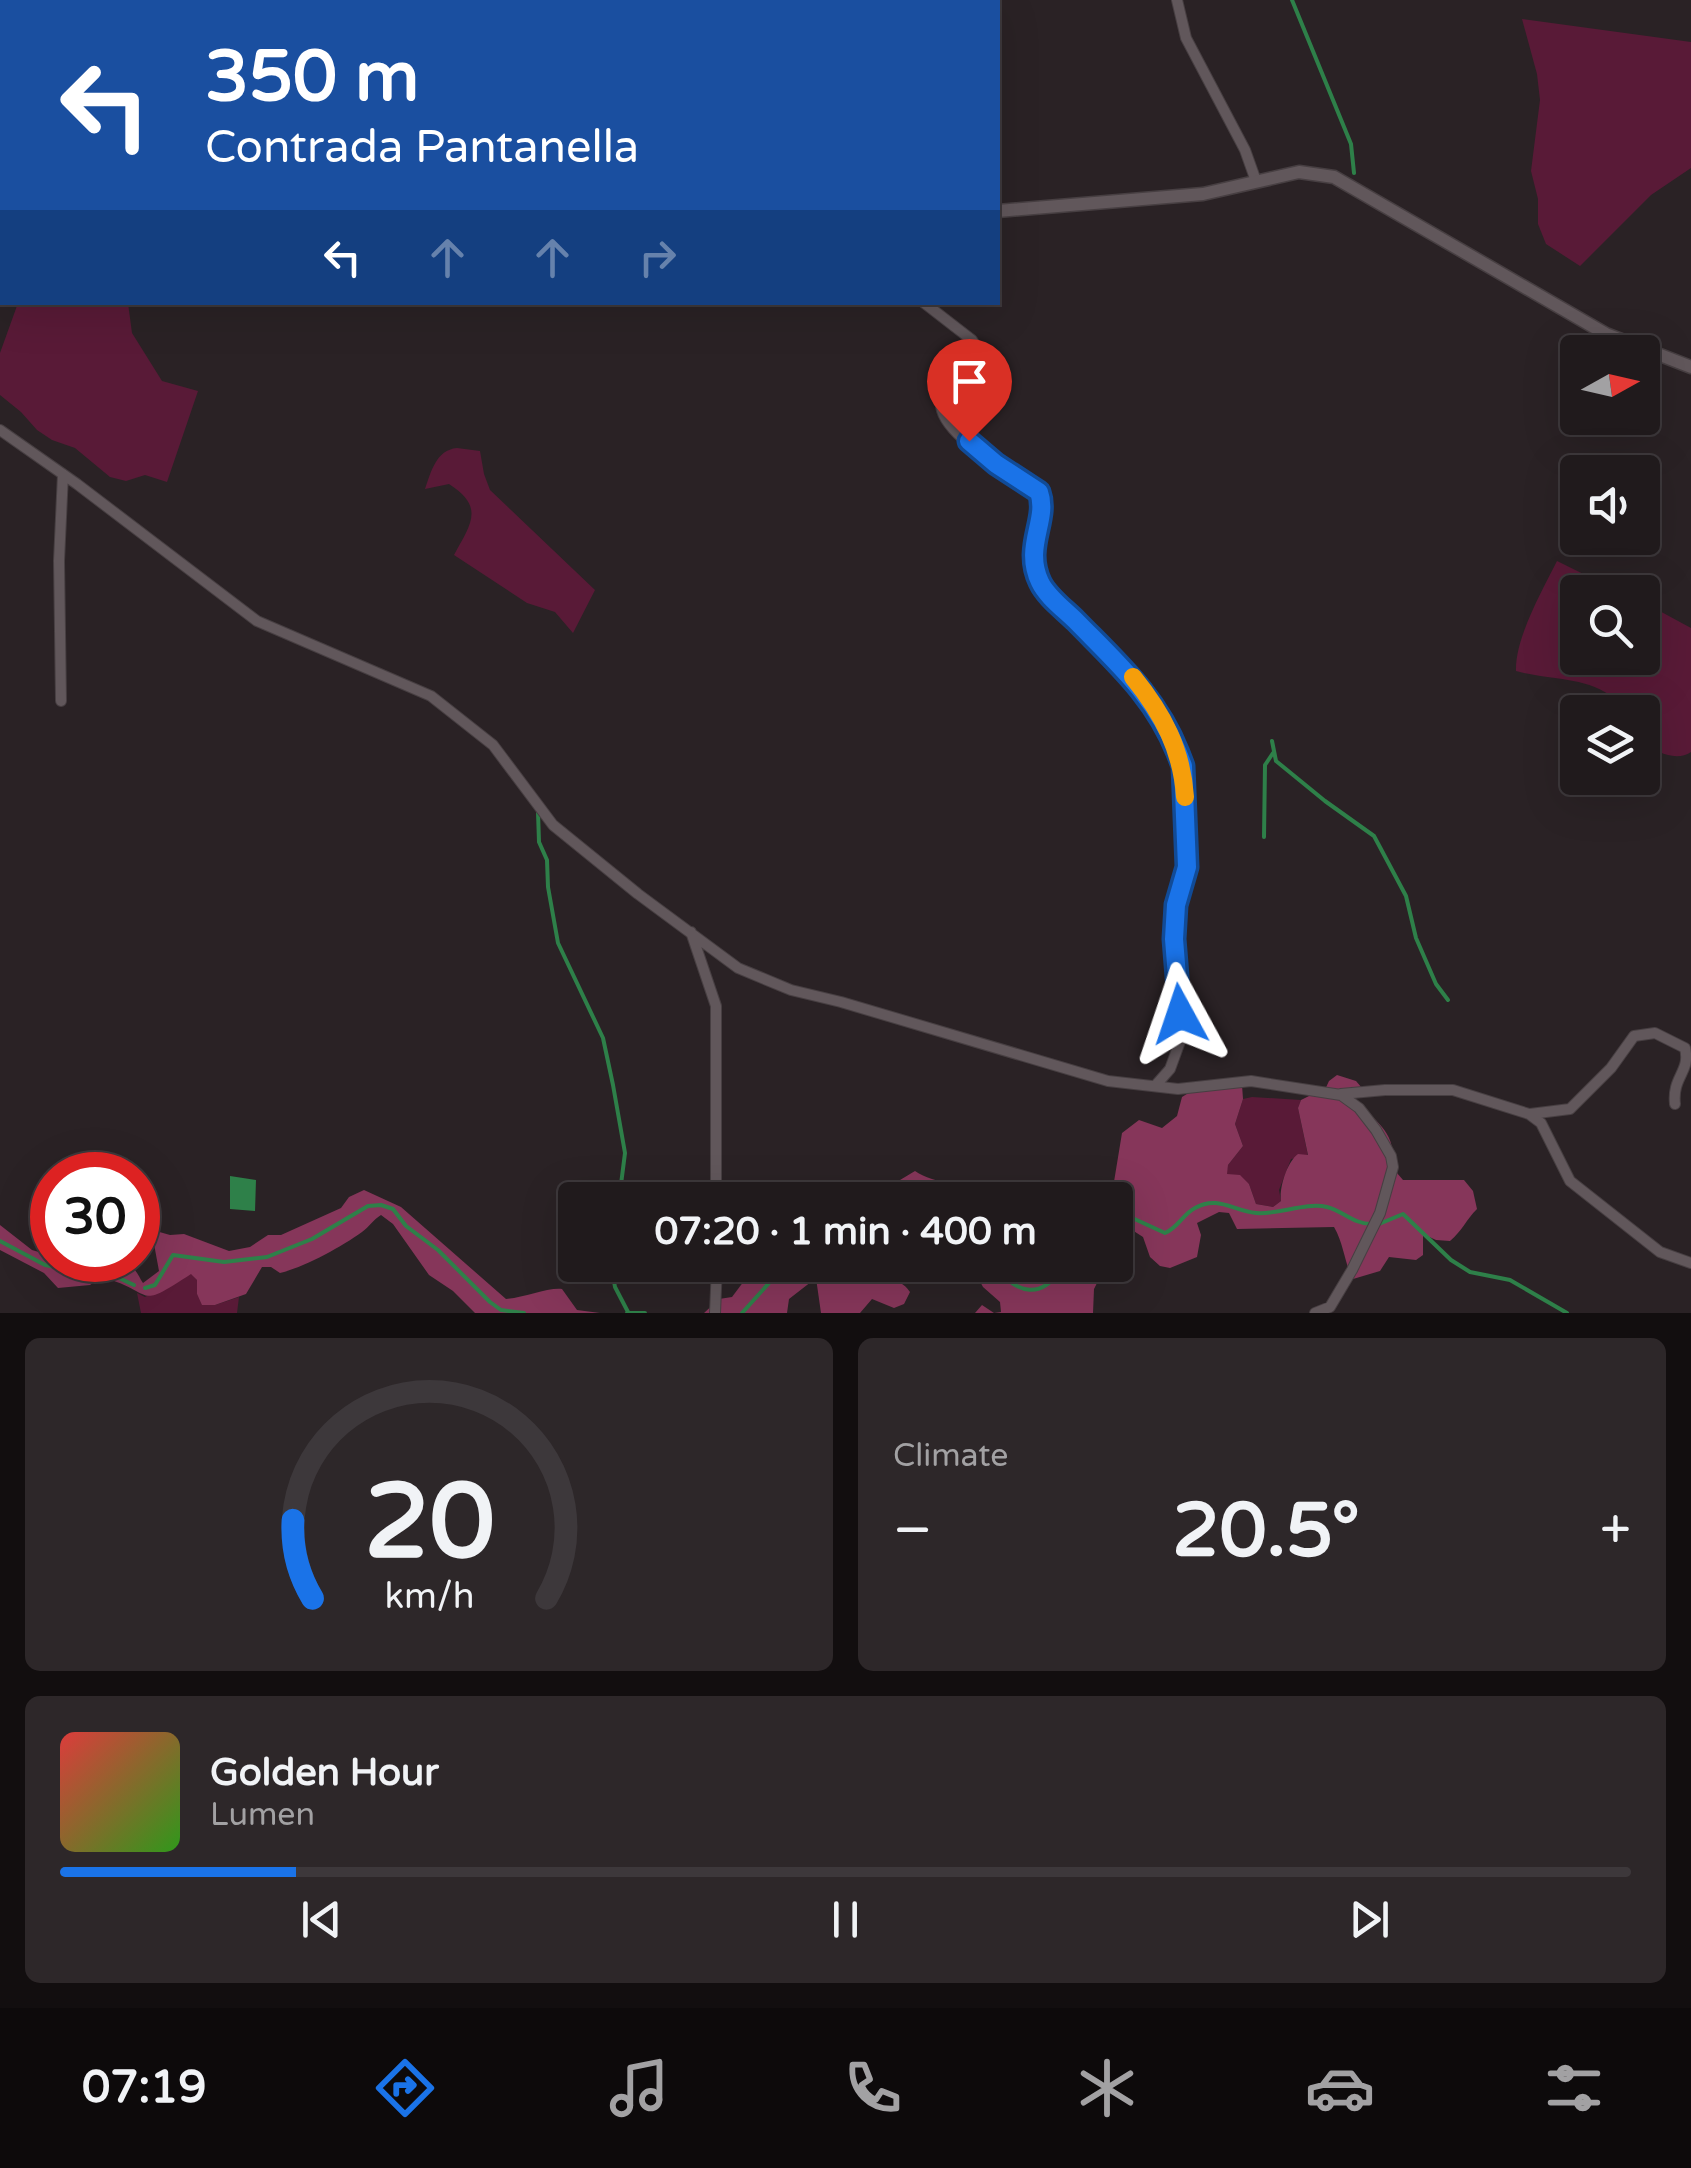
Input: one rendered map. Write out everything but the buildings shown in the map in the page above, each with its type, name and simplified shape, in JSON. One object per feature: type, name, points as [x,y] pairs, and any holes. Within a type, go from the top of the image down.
[{"type":"street","points":[[1177,0],[1186,38],[1245,150],[1256,182]]},
{"type":"street","points":[[1000,211],[1203,194],[1299,172],[1334,177],[1606,334],[1691,367]]},
{"type":"street","points":[[927,305],[972,340],[984,358],[980,371],[941,398],[941,413],[948,426],[1039,492],[1041,508],[1033,565],[1042,587],[1136,680],[1175,744],[1183,766],[1187,867],[1176,905],[1174,939],[1182,1036],[1170,1070],[1155,1086]]},
{"type":"street","points":[[0,430],[257,622],[431,696],[493,745],[553,824],[638,894],[738,968],[791,990],[1108,1081],[1178,1090],[1252,1081],[1341,1094],[1453,1090],[1529,1114],[1541,1123],[1570,1180],[1660,1252],[1691,1263]]},
{"type":"street","points":[[62,701],[59,561],[63,474]]},
{"type":"street","points":[[690,931],[716,1006],[716,1182]]},
{"type":"street","points":[[1529,1114],[1570,1109],[1611,1068],[1634,1036],[1642,1034],[1654,1034],[1685,1048],[1686,1066],[1674,1086],[1675,1104]]},
{"type":"street","points":[[1315,1313],[1330,1307],[1352,1270],[1380,1212],[1393,1168],[1392,1156],[1376,1130],[1359,1108],[1341,1094]]},
{"type":"street","points":[[715,1313],[716,1282]]},
{"type":"shaded area","points":[[1522,19],[1691,42],[1691,168],[1651,195],[1580,266],[1546,244],[1538,224],[1538,199],[1531,171],[1540,100]]},
{"type":"shaded area","points":[[17,305],[128,305],[132,333],[162,381],[198,391],[167,482],[145,475],[126,481],[110,477],[75,448],[37,430],[0,395],[0,353]]},
{"type":"shaded area","points":[[457,448],[480,451],[490,490],[595,590],[573,633],[555,612],[527,603],[454,555],[469,525],[471,508],[449,484],[425,489],[439,457]]},
{"type":"shaded area","points":[[1557,561],[1585,575],[1560,575],[1560,675],[1660,675],[1660,611],[1691,628],[1691,752],[1673,756],[1660,752],[1660,695],[1610,695],[1576,681],[1516,671],[1537,600]]},
{"type":"shaded area","points":[[1337,1075],[1356,1081],[1362,1088],[1352,1098],[1388,1136],[1393,1155],[1391,1166],[1403,1180],[1464,1180],[1473,1191],[1477,1209],[1450,1241],[1423,1234],[1423,1255],[1416,1260],[1389,1257],[1380,1271],[1353,1279],[1334,1227],[1237,1229],[1229,1213],[1219,1212],[1197,1223],[1201,1235],[1197,1257],[1170,1268],[1160,1266],[1150,1257],[1143,1237],[1133,1231],[1133,1182],[1114,1182],[1122,1133],[1139,1120],[1162,1128],[1177,1116],[1182,1097],[1190,1092],[1242,1085],[1243,1099],[1235,1124],[1243,1146],[1228,1165],[1227,1174],[1240,1175],[1249,1184],[1256,1204],[1273,1207],[1281,1201],[1290,1163],[1298,1154],[1308,1155],[1298,1108],[1301,1100],[1313,1094],[1322,1096],[1329,1081]]},
{"type":"shaded area","points":[[1243,1099],[1301,1100],[1298,1108],[1308,1156],[1291,1159],[1279,1190],[1281,1201],[1273,1207],[1256,1204],[1249,1184],[1226,1175],[1228,1165],[1243,1146],[1235,1124]]},
{"type":"shaded area","points":[[915,1171],[941,1182],[900,1182]]},
{"type":"shaded area","points":[[230,1176],[256,1180],[255,1211],[230,1209]]},
{"type":"shaded area","points":[[364,1190],[401,1207],[506,1299],[562,1289],[577,1310],[600,1313],[475,1313],[429,1275],[393,1224],[381,1215],[353,1238],[300,1266],[280,1273],[262,1267],[246,1294],[215,1305],[202,1305],[197,1280],[191,1274],[152,1296],[116,1282],[160,1282],[160,1232],[184,1234],[229,1251],[250,1247],[268,1235],[281,1235],[341,1208],[349,1197]]},
{"type":"shaded area","points":[[0,1225],[30,1248],[30,1266],[0,1250]]},
{"type":"shaded area","points":[[191,1273],[197,1280],[197,1294],[203,1305],[239,1297],[237,1313],[141,1313],[137,1293],[145,1297]]},
{"type":"shaded area","points":[[52,1282],[94,1282],[90,1285],[58,1288]]},
{"type":"shaded area","points":[[743,1282],[811,1282],[789,1299],[787,1313],[704,1313],[719,1299],[732,1297]]},
{"type":"shaded area","points":[[817,1282],[898,1282],[910,1292],[904,1304],[894,1308],[872,1299],[860,1313],[821,1313]]},
{"type":"shaded area","points":[[980,1282],[1098,1282],[1093,1313],[994,1313],[1001,1312],[1000,1302]]},
{"type":"shaded area","points":[[982,1305],[994,1313],[975,1313]]},
{"type":"waterway","points":[[1292,0],[1351,144],[1354,173]]},
{"type":"waterway","points":[[1272,741],[1276,761],[1374,836],[1406,896],[1416,938],[1436,984],[1448,1000]]},
{"type":"waterway","points":[[1264,837],[1265,765],[1273,753]]},
{"type":"waterway","points":[[538,812],[539,842],[547,860],[558,943],[603,1038],[625,1153],[621,1182]]},
{"type":"waterway","points":[[1133,1218],[1165,1233],[1191,1211],[1211,1203],[1256,1213],[1319,1206],[1371,1224]]},
{"type":"waterway","points":[[145,1288],[155,1285],[173,1255],[224,1262],[267,1257],[312,1239],[368,1206],[381,1205],[393,1209],[406,1226],[438,1250],[490,1302],[501,1310],[524,1313]]},
{"type":"waterway","points":[[1379,1224],[1403,1214],[1451,1260],[1470,1272],[1510,1280],[1567,1313]]},
{"type":"waterway","points":[[0,1241],[45,1265],[106,1272],[134,1285]]},
{"type":"waterway","points":[[614,1282],[628,1312]]},
{"type":"waterway","points":[[742,1313],[770,1282]]},
{"type":"waterway","points":[[1011,1282],[1030,1290],[1049,1282]]},
{"type":"waterway","points":[[627,1313],[645,1313]]},
{"type":"slow traffic","points":[[1133,677],[1175,744],[1183,766],[1185,797]]},
{"type":"route","points":[[969,441],[1039,492],[1042,499],[1033,565],[1042,587],[1136,680],[1175,744],[1183,766],[1187,867],[1176,905],[1174,939],[1180,1014]]}]
